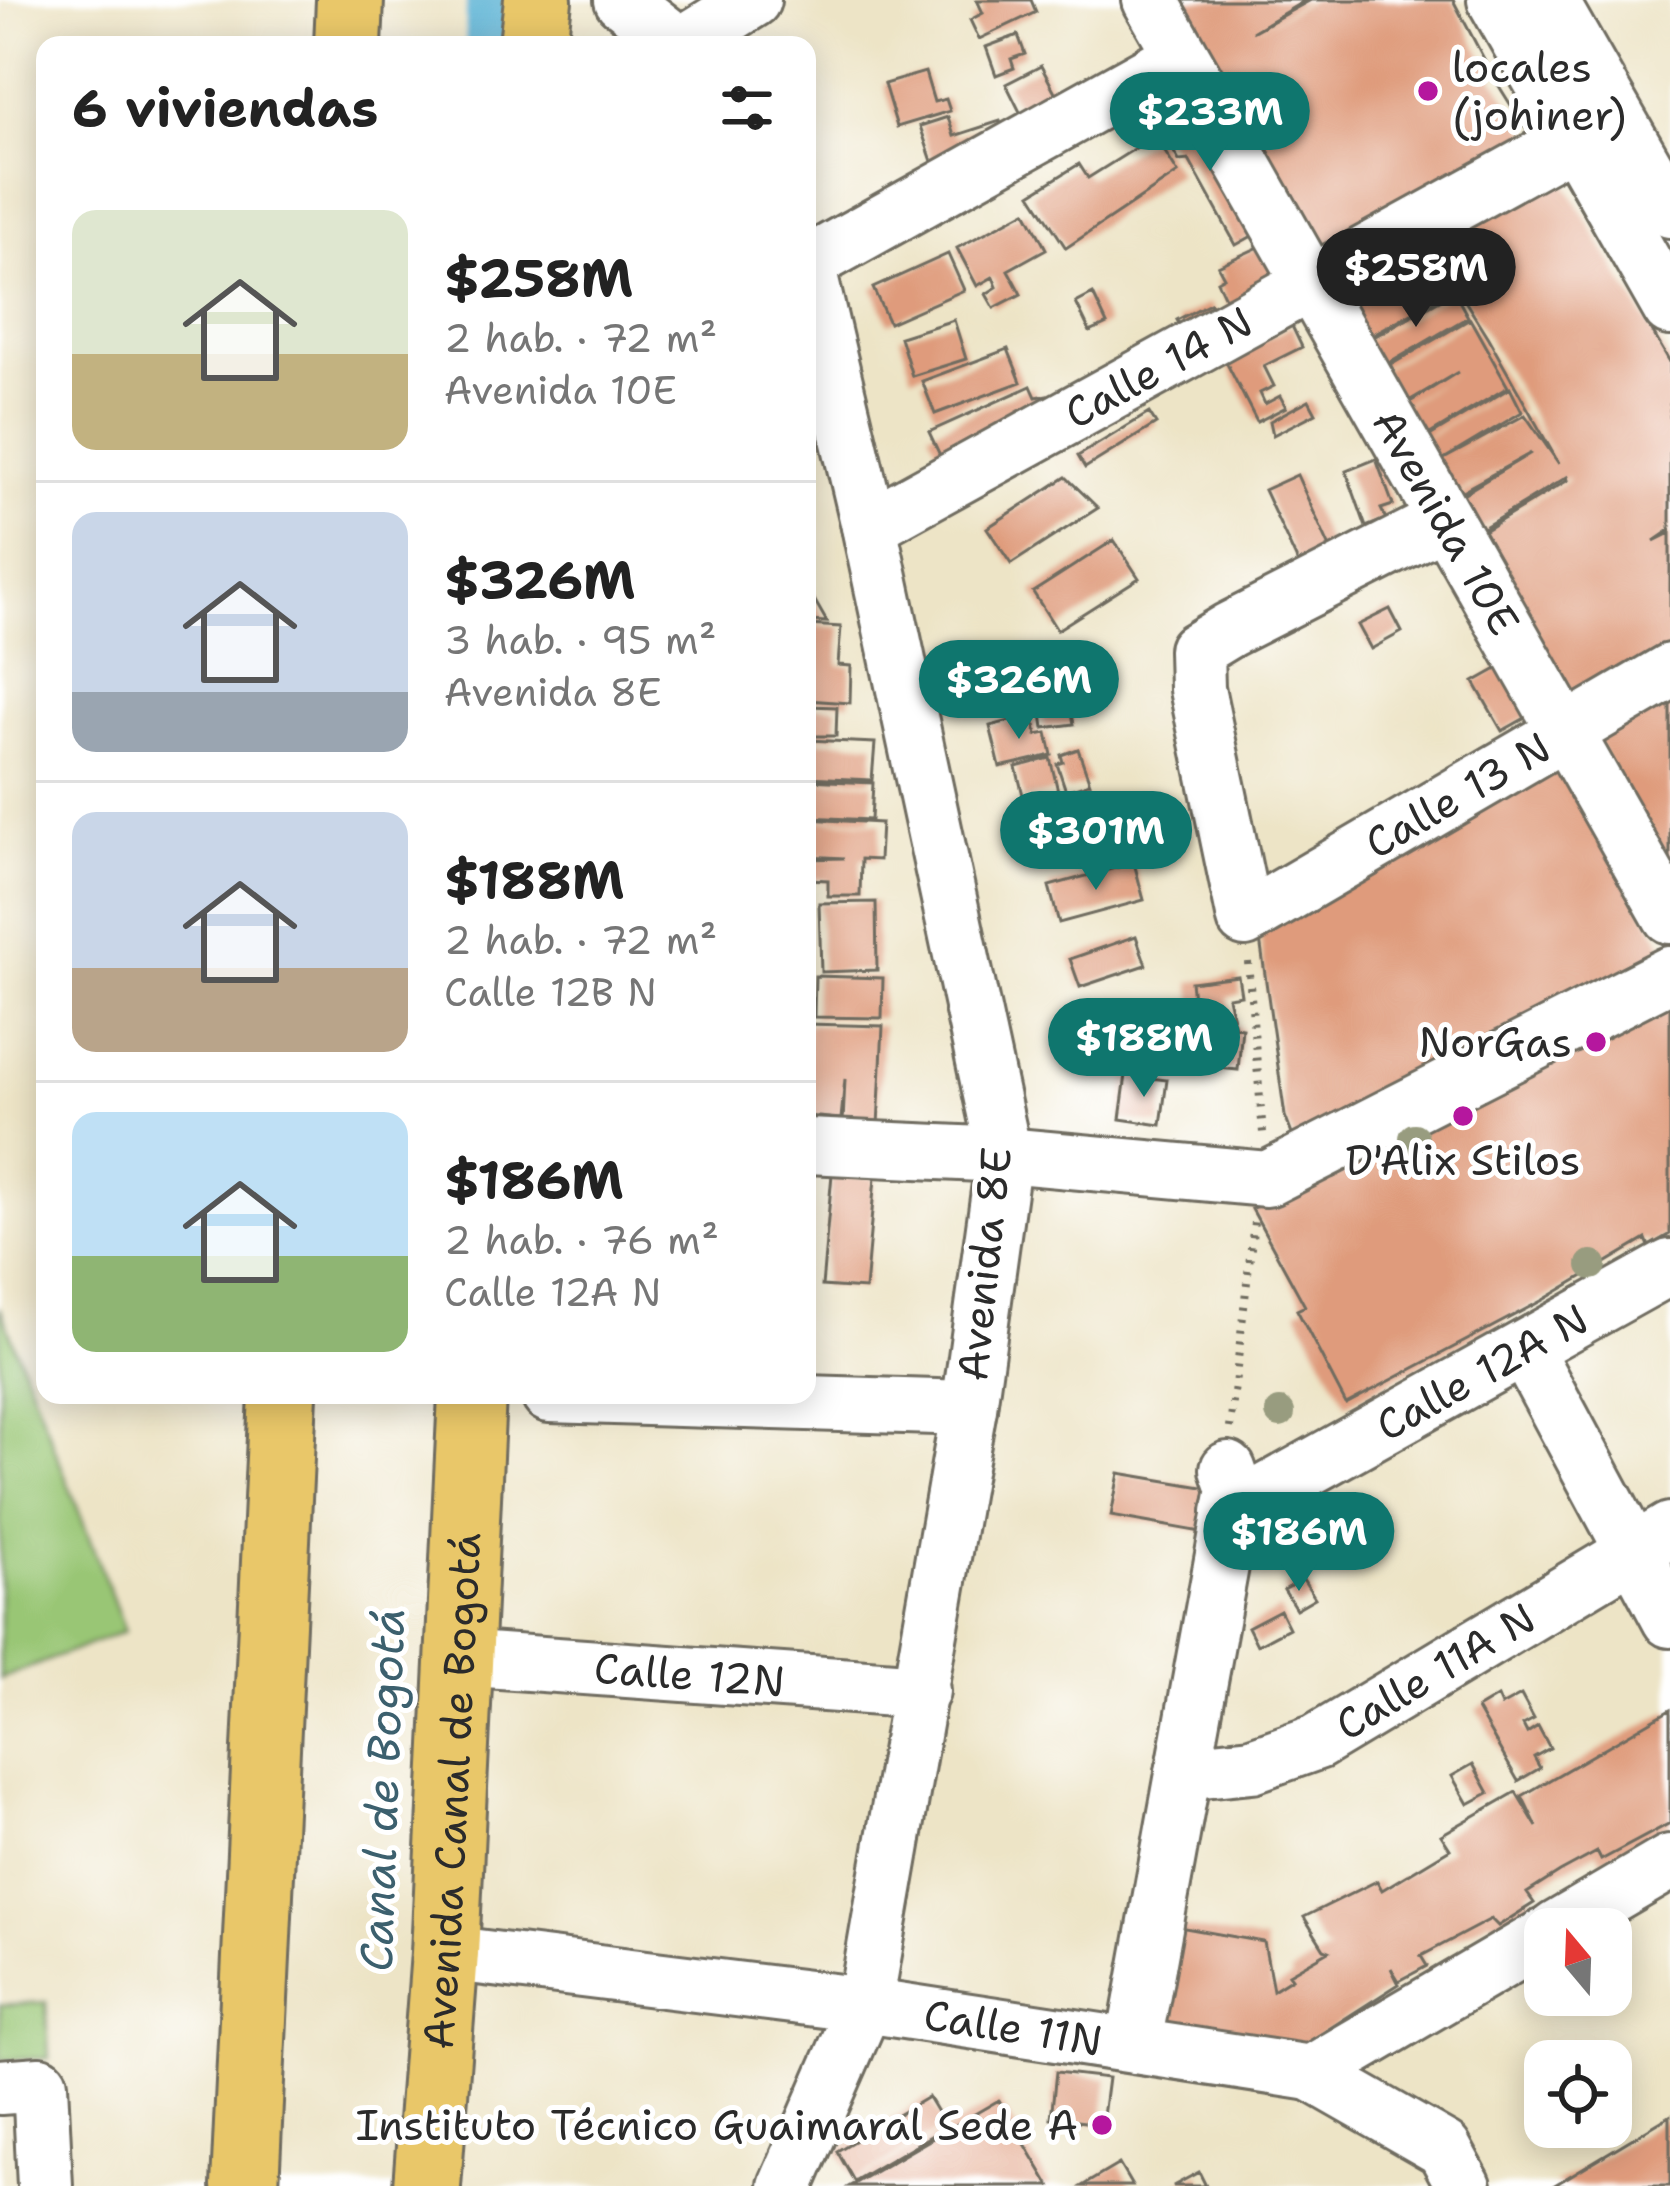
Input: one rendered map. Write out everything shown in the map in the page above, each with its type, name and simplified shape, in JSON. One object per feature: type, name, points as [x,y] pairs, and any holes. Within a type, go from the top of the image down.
[{"type":"main road","points":[[348,36],[350,0]]},
{"type":"main road","points":[[534,36],[538,0]]},
{"type":"main road","points":[[245,2186],[283,1404]]},
{"type":"main road","name":"Avenida Canal de Bogotá","points":[[427,2186],[446,1953],[472,1404]]},
{"type":"street","points":[[622,0],[669,36]]},
{"type":"street","name":"Avenida 10E","points":[[1150,0],[1670,916]]},
{"type":"street","points":[[1496,0],[1670,308]]},
{"type":"street","points":[[1550,0],[1670,211]]},
{"type":"street","points":[[703,36],[748,17]]},
{"type":"street","points":[[816,259],[1181,56]]},
{"type":"street","name":"Calle 14 N","points":[[869,526],[1574,139]]},
{"type":"street","name":"Avenida 8E","points":[[786,2186],[865,2005],[969,1408],[1004,1155],[816,302]]},
{"type":"street","points":[[1245,919],[1196,689],[1196,650],[1445,520]]},
{"type":"street","name":"Calle 13 N","points":[[1245,919],[1670,670]]},
{"type":"street","points":[[816,1146],[1004,1155],[1267,1179],[1670,974]]},
{"type":"street","name":"Calle 12A N","points":[[1229,1490],[1525,1349],[1670,1267]]},
{"type":"street","points":[[1525,1349],[1651,1541],[1670,1620]]},
{"type":"street","points":[[816,1403],[969,1408]]},
{"type":"street","points":[[1134,2043],[1229,1490]]},
{"type":"street","name":"Calle 11A N","points":[[1183,1772],[1252,1765],[1317,1742],[1651,1541]]},
{"type":"street","name":"Calle 12N","points":[[459,1658],[922,1690]]},
{"type":"street","points":[[1592,1908],[1670,1862]]},
{"type":"street","points":[[1464,2186],[1444,2149],[1311,2073],[1524,1948]]},
{"type":"street","name":"Calle 11N","points":[[446,1953],[865,2005],[1311,2073]]},
{"type":"street","points":[[20,2085],[45,2186]]},
{"type":"path","points":[[1229,1490],[1250,1249],[1258,1191],[1267,1179],[1245,919]]},
{"type":"green space","points":[[0,1307],[125,1631],[0,1679]]},
{"type":"green space","points":[[46,2002],[49,2058],[0,2060],[0,2005]]},
{"type":"building","points":[[977,0],[1031,0],[1036,12],[979,39],[970,20],[983,13]]},
{"type":"building","points":[[1172,0],[1306,0],[1252,32],[1311,0],[1453,0],[1539,150],[1317,270]]},
{"type":"building","points":[[1018,35],[1025,54],[1011,59],[1014,68],[996,75],[986,47]]},
{"type":"building","points":[[1041,66],[1064,109],[1028,128],[1006,84]]},
{"type":"building","points":[[925,72],[934,102],[946,99],[950,111],[897,127],[884,84]]},
{"type":"building","points":[[1191,108],[1261,231],[1236,245],[1189,160],[1179,161],[1159,126]]},
{"type":"building","points":[[948,117],[954,136],[1000,121],[1008,142],[934,167],[920,126]]},
{"type":"building","points":[[1155,136],[1178,173],[1066,248],[1031,194],[1079,164],[1088,178]]},
{"type":"building","points":[[1557,168],[1670,362],[1670,530],[1654,541],[1670,533],[1670,656],[1575,714],[1472,538],[1567,477],[1473,534],[1453,500],[1531,453],[1453,496],[1423,440],[1510,388],[1522,412],[1442,460],[1525,415],[1559,464],[1488,338],[1457,288],[1357,343],[1329,297]]},
{"type":"building","points":[[1026,211],[1046,249],[1008,270],[1021,294],[994,308],[986,294],[997,287],[993,277],[977,286],[957,248]]},
{"type":"building","points":[[1272,241],[1292,282],[1234,317],[1217,281],[1224,277],[1218,266]]},
{"type":"building","points":[[948,254],[964,290],[889,323],[873,288]]},
{"type":"building","points":[[1454,292],[1468,317],[1381,368],[1363,343]]},
{"type":"building","points":[[1093,294],[1107,324],[1090,332],[1076,303]]},
{"type":"building","points":[[1210,303],[1220,323],[1188,340],[1177,320]]},
{"type":"building","points":[[1470,319],[1508,387],[1420,440],[1402,407],[1458,372],[1402,405],[1382,370]]},
{"type":"building","points":[[954,320],[966,359],[912,376],[900,337]]},
{"type":"building","points":[[1292,326],[1302,347],[1264,366],[1274,386],[1260,393],[1265,404],[1280,396],[1286,407],[1257,422],[1225,360]]},
{"type":"building","points":[[1008,349],[1021,382],[935,414],[922,381]]},
{"type":"building","points":[[1031,386],[1036,397],[1047,395],[1051,418],[945,466],[929,432]]},
{"type":"building","points":[[1309,400],[1316,413],[1273,435],[1270,421]]},
{"type":"building","points":[[1149,413],[1156,424],[1085,468],[1078,456]]},
{"type":"building","points":[[1376,459],[1393,505],[1381,509],[1386,519],[1366,527],[1346,471]]},
{"type":"building","points":[[1297,475],[1330,548],[1298,563],[1264,490]]},
{"type":"building","points":[[1066,477],[1098,508],[1011,564],[987,528]]},
{"type":"building","points":[[1114,540],[1139,578],[1057,630],[1033,592]]},
{"type":"building","points":[[816,603],[827,622],[816,621]]},
{"type":"building","points":[[1390,609],[1402,632],[1371,649],[1358,625]]},
{"type":"building","points":[[816,626],[841,627],[838,665],[851,666],[850,703],[816,701]]},
{"type":"building","points":[[1515,659],[1543,708],[1502,731],[1474,682]]},
{"type":"building","points":[[1670,684],[1670,872],[1591,732]]},
{"type":"building","points":[[816,706],[837,707],[836,736],[816,736]]},
{"type":"building","points":[[1071,708],[1074,724],[1044,728],[1042,714]]},
{"type":"building","points":[[1033,715],[1037,735],[1047,733],[1052,755],[1000,767],[990,726]]},
{"type":"building","points":[[816,740],[875,743],[872,780],[816,777]]},
{"type":"building","points":[[1078,749],[1090,783],[1066,791],[1057,764],[1063,762],[1061,755]]},
{"type":"building","points":[[1555,753],[1666,950],[1298,1150],[1285,1116],[1258,925]]},
{"type":"building","points":[[1050,758],[1058,791],[1024,799],[1016,767]]},
{"type":"building","points":[[816,780],[873,783],[871,820],[816,817]]},
{"type":"building","points":[[816,819],[881,823],[879,860],[861,859],[860,896],[828,896],[828,880],[816,879],[816,859],[844,858],[816,856]]},
{"type":"building","points":[[1134,863],[1144,900],[1059,923],[1049,886]]},
{"type":"building","points":[[876,902],[877,970],[821,972],[819,903]]},
{"type":"building","points":[[1136,936],[1146,965],[1080,987],[1070,959]]},
{"type":"building","points":[[816,976],[883,978],[882,1018],[816,1017]]},
{"type":"building","points":[[1238,976],[1241,995],[1228,997],[1235,1027],[1242,1028],[1238,1070],[1200,1066],[1204,1027],[1231,1017],[1196,1022],[1191,982]]},
{"type":"building","points":[[1670,989],[1670,1234],[1649,1246],[1646,1239],[1543,1300],[1346,1404],[1297,1310],[1305,1306],[1252,1209],[1330,1168],[1334,1177],[1375,1156],[1371,1147]]},
{"type":"building","points":[[816,1024],[883,1026],[878,1125],[843,1123],[845,1079],[841,1119],[816,1117]]},
{"type":"building","points":[[1127,1033],[1167,1033],[1167,1041],[1154,1041],[1154,1049],[1168,1050],[1168,1070],[1126,1070]]},
{"type":"building","points":[[1126,1075],[1167,1080],[1161,1125],[1120,1119]]},
{"type":"building","points":[[832,1174],[875,1178],[865,1289],[822,1286]]},
{"type":"building","points":[[1119,1473],[1232,1492],[1224,1536],[1111,1516]]},
{"type":"building","points":[[1303,1579],[1315,1598],[1296,1609],[1284,1590]]},
{"type":"building","points":[[1280,1610],[1289,1628],[1257,1645],[1248,1627]]},
{"type":"building","points":[[1521,1695],[1534,1719],[1523,1725],[1527,1733],[1538,1726],[1550,1748],[1534,1757],[1540,1768],[1518,1781],[1477,1709],[1497,1697],[1501,1706]]},
{"type":"building","points":[[1670,1710],[1670,1823],[1601,1860],[1597,1852],[1560,1872],[1527,1893],[1534,1903],[1498,1926],[1491,1919],[1421,1956],[1427,1966],[1399,1981],[1391,1968],[1399,1984],[1285,2057],[1151,2032],[1174,1926],[1264,1942],[1273,1990],[1292,1978],[1289,1974],[1329,1951],[1304,1917],[1377,1881],[1382,1890],[1450,1849],[1441,1835],[1516,1792],[1537,1827],[1522,1796]]},
{"type":"building","points":[[1473,1764],[1489,1793],[1468,1804],[1452,1776]]},
{"type":"building","points":[[1056,2072],[1108,2078],[1102,2124],[1051,2118]]},
{"type":"building","points":[[928,2097],[946,2127],[854,2181],[837,2151]]},
{"type":"building","points":[[999,2100],[1050,2186],[850,2186]]},
{"type":"building","points":[[1670,2116],[1670,2186],[1553,2186],[1617,2148],[1632,2148],[1632,2139]]},
{"type":"building","points":[[1119,2164],[1132,2186],[1082,2186]]},
{"type":"building","points":[[1199,2172],[1206,2186],[1173,2186]]},
{"type":"waterway","name":"Canal de Bogotá","points":[[486,36],[487,0]]},
{"type":"place","name":"locales (johiner)","points":[[1428,91]]},
{"type":"place","name":"NorGas","points":[[1596,1042]]},
{"type":"place","name":"D'Alix Stilos","points":[[1463,1116]]},
{"type":"place","name":"Instituto Técnico Guaimaral Sede A","points":[[1102,2125]]}]
